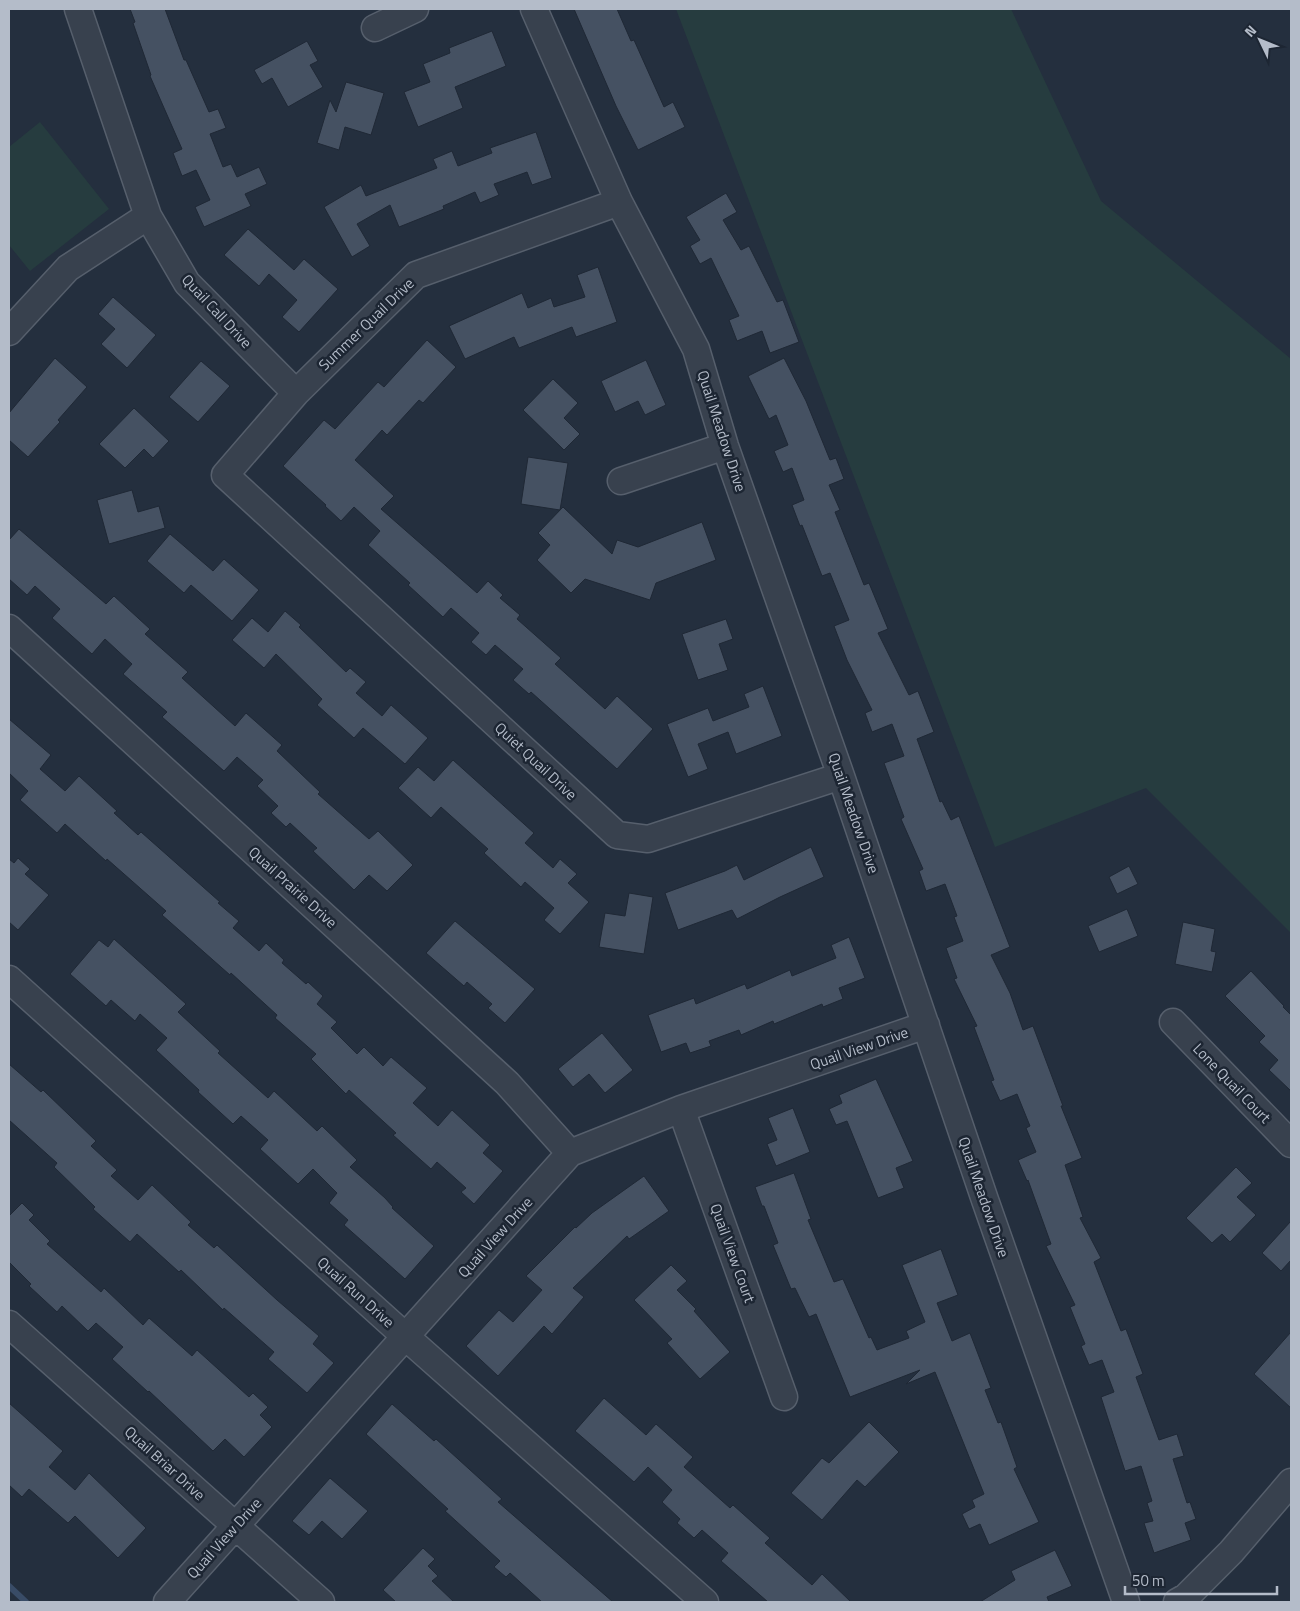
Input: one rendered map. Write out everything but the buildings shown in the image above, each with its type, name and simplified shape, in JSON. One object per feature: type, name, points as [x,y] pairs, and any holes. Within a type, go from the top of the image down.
[{"type":"street","name":"Quail Call Drive","points":[[78,9],[148,216],[187,283],[296,393]]},
{"type":"street","points":[[374,28],[415,9]]},
{"type":"street","name":"Quail Meadow Drive","points":[[534,9],[619,202],[696,349],[725,446],[1126,1602]]},
{"type":"street","name":"Summer Quail Drive","points":[[282,528],[225,475],[296,393],[416,275],[619,202]]},
{"type":"street","points":[[9,332],[68,268],[148,216]]},
{"type":"street","points":[[621,481],[725,446]]},
{"type":"street","name":"Quiet Quail Drive","points":[[282,528],[617,835],[648,839],[841,776]]},
{"type":"street","name":"Quail Prairie Drive","points":[[9,628],[507,1083],[570,1153]]},
{"type":"street","name":"Quail Run Drive","points":[[9,979],[406,1337],[705,1602]]},
{"type":"street","name":"Lone Quail Court","points":[[1173,1022],[1291,1144]]},
{"type":"street","name":"Quail View Drive","points":[[167,1602],[570,1153],[681,1109],[926,1025]]},
{"type":"street","name":"Quail View Court","points":[[681,1109],[784,1397]]},
{"type":"street","name":"Quail Briar Drive","points":[[9,1324],[321,1602]]},
{"type":"street","points":[[1177,1602],[1186,1597],[1230,1552],[1291,1482]]},
{"type":"green space","points":[[676,9],[1011,9],[1101,201],[1291,359],[1291,933],[1146,788],[995,847]]},
{"type":"green space","points":[[40,122],[109,209],[30,271],[9,245],[9,147]]},
{"type":"waterway","points":[[9,1586],[26,1602]]}]
